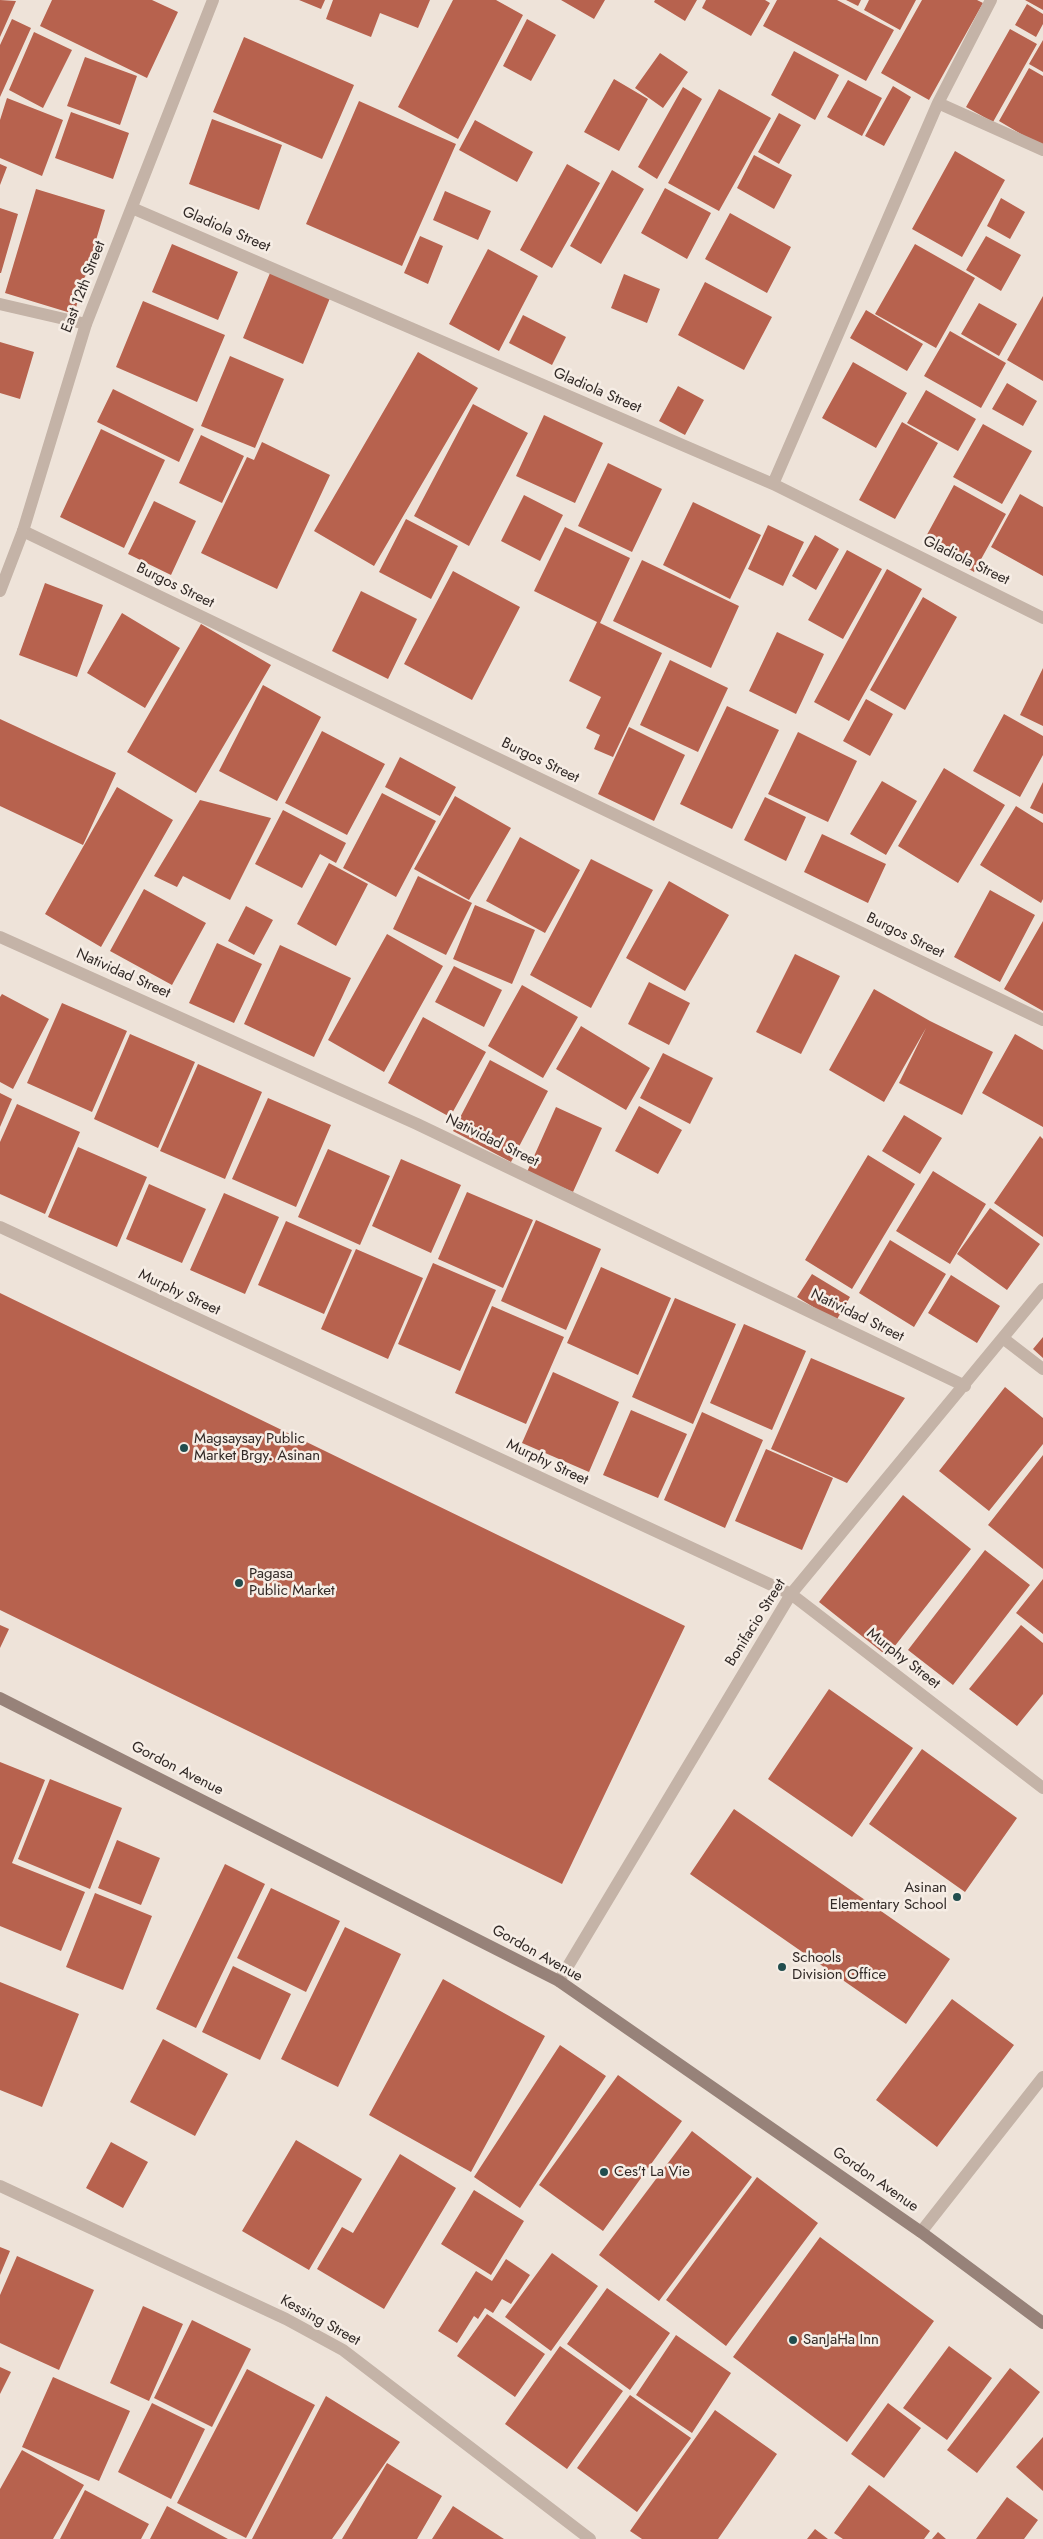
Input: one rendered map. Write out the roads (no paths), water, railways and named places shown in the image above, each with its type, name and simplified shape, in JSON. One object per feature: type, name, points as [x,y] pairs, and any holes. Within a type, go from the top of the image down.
[{"type":"main road","name":"Gordon Avenue","points":[[0,1698],[559,1981],[920,2232],[1043,2323]]},
{"type":"street","name":"East 12th Street","points":[[0,591],[23,531],[86,324],[213,0]]},
{"type":"street","points":[[773,484],[938,103],[991,0]]},
{"type":"street","points":[[938,103],[1043,150]]},
{"type":"street","name":"Gladiola Street","points":[[132,208],[773,484],[1043,618]]},
{"type":"street","points":[[0,304],[86,324]]},
{"type":"street","name":"Burgos Street","points":[[23,531],[1043,1020]]},
{"type":"street","name":"Natividad Street","points":[[0,937],[417,1124],[965,1386]]},
{"type":"street","name":"Murphy Street","points":[[0,1228],[791,1594],[1043,1788]]},
{"type":"street","name":"Bonifacio Street","points":[[559,1981],[791,1594],[1004,1339],[1043,1289]]},
{"type":"street","points":[[1004,1339],[1043,1369]]},
{"type":"street","points":[[920,2232],[1043,2077]]},
{"type":"street","name":"Kessing Street","points":[[0,2186],[286,2319],[343,2350],[590,2539]]},
{"type":"place","name":"Magsaysay Public Market Brgy. Asinan","points":[[184,1448]]},
{"type":"place","name":"Pagasa Public Market","points":[[239,1583]]},
{"type":"place","name":"Asinan Elementary School","points":[[957,1897]]},
{"type":"place","name":"Schools Division Office","points":[[782,1967]]},
{"type":"place","name":"Ces't La Vie","points":[[604,2172]]},
{"type":"place","name":"SanJaHa Inn","points":[[793,2340]]}]
